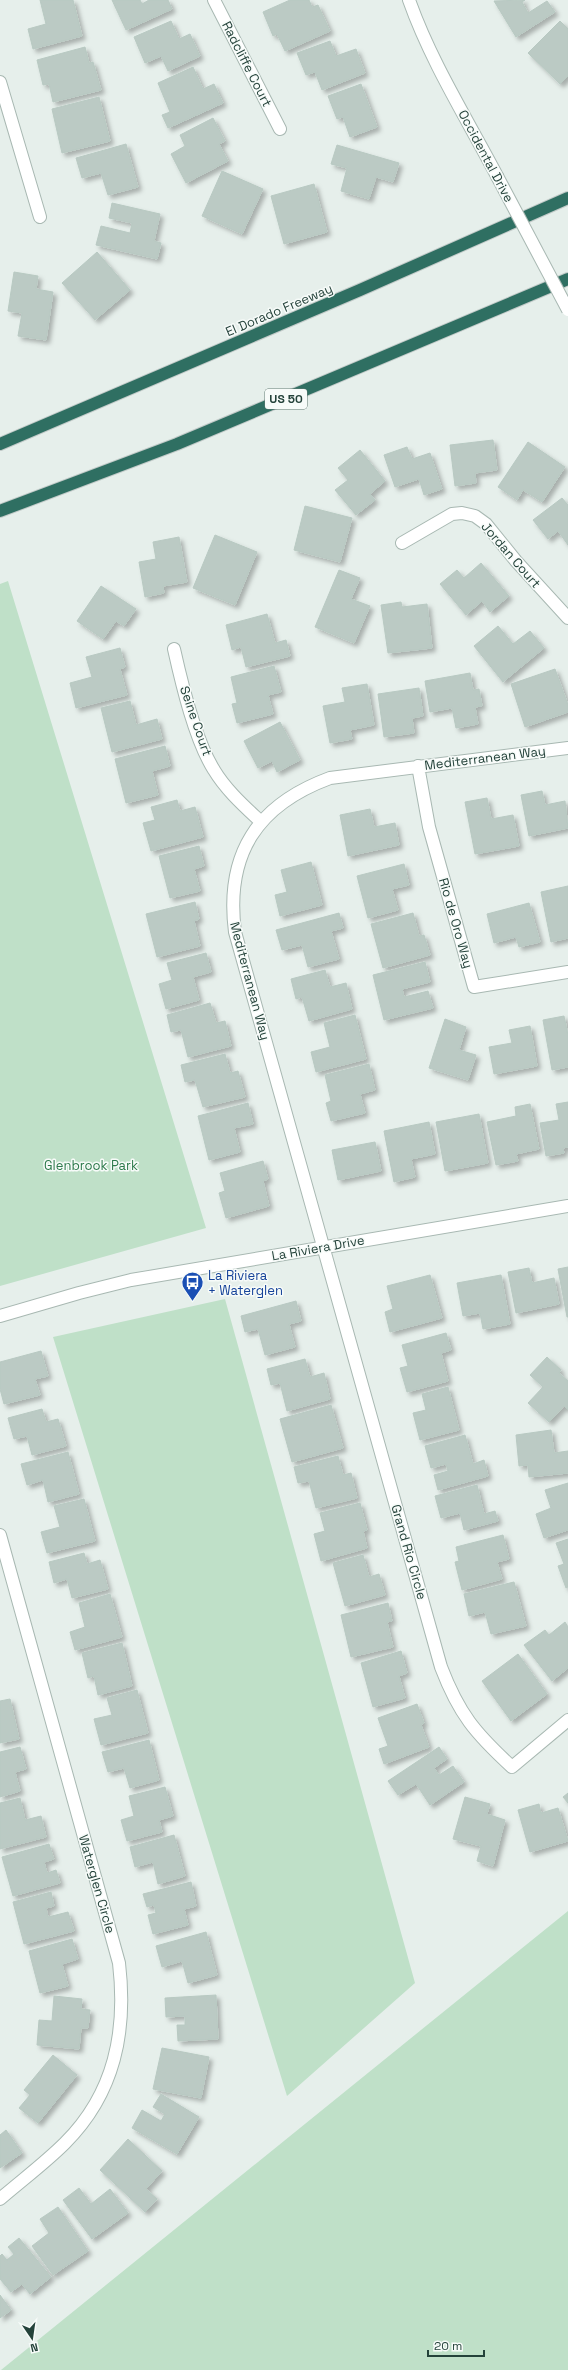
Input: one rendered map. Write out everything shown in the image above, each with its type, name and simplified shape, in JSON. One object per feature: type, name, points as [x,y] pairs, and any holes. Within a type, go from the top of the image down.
[{"type":"highway","name":"El Dorado Freeway","points":[[0,444],[360,290],[568,198]]},
{"type":"highway","name":"US 50","points":[[0,511],[177,444],[568,279]]},
{"type":"street","name":"Radcliffe Court","points":[[214,0],[280,129]]},
{"type":"street","name":"Occidental Drive","points":[[410,0],[417,22],[439,68],[568,310]]},
{"type":"street","points":[[0,82],[40,217]]},
{"type":"street","name":"Jordan Court","points":[[402,543],[452,514],[462,513],[476,516],[486,524],[516,561],[568,618]]},
{"type":"street","name":"Seine Court","points":[[174,649],[202,745],[214,770],[230,792],[261,822]]},
{"type":"street","name":"Mediterranean Way","points":[[323,1247],[235,932],[232,910],[233,883],[240,857],[261,822],[293,794],[324,780],[418,766],[568,748]]},
{"type":"street","name":"Rio de Oro Way","points":[[418,766],[429,826],[474,987],[568,972]]},
{"type":"street","name":"La Riviera Drive","points":[[0,1316],[79,1293],[131,1280],[568,1206]]},
{"type":"street","name":"Grand Rio Circle","points":[[323,1247],[441,1667],[451,1693],[465,1717],[482,1739],[512,1767],[568,1720]]},
{"type":"street","name":"Waterglen Circle","points":[[0,1535],[3,1554],[119,1963],[122,2018],[118,2045],[111,2072],[99,2097],[84,2121],[57,2151],[0,2198]]},
{"type":"green space","name":"Glenbrook Park","points":[[8,581],[206,1228],[0,1286],[0,584]]},
{"type":"green space","points":[[225,1299],[415,1983],[287,2096],[53,1337]]},
{"type":"green space","points":[[568,1911],[568,2370],[1,2370]]},
{"type":"building","points":[[40,0],[73,0],[82,36],[33,49],[28,29],[46,24]]},
{"type":"building","points":[[112,0],[140,0],[142,4],[149,0],[168,0],[172,9],[126,30]]},
{"type":"building","points":[[290,0],[309,0],[312,7],[318,5],[330,31],[285,51],[277,34],[273,36],[263,12]]},
{"type":"building","points":[[525,0],[522,2],[528,13],[547,1],[555,12],[516,37],[494,1]]},
{"type":"building","points":[[171,21],[179,39],[190,34],[200,56],[168,71],[161,56],[145,63],[134,37]]},
{"type":"building","points":[[560,21],[568,29],[568,76],[560,84],[528,53]]},
{"type":"building","points":[[330,41],[336,56],[356,49],[365,73],[322,90],[315,72],[306,75],[297,53]]},
{"type":"building","points":[[85,47],[89,63],[93,62],[101,90],[53,102],[49,84],[43,85],[37,60]]},
{"type":"building","points":[[193,67],[203,89],[214,84],[223,103],[168,128],[162,115],[170,112],[158,83]]},
{"type":"building","points":[[361,84],[377,127],[350,137],[343,117],[337,119],[328,96]]},
{"type":"building","points":[[99,97],[110,141],[62,153],[52,109]]},
{"type":"building","points":[[213,118],[225,141],[219,144],[228,161],[186,183],[171,154],[185,146],[180,135]]},
{"type":"building","points":[[126,144],[138,187],[108,195],[101,173],[82,178],[76,158]]},
{"type":"building","points":[[337,145],[399,163],[393,182],[376,177],[369,199],[341,191],[347,168],[331,164]]},
{"type":"building","points":[[222,171],[263,189],[242,234],[202,216]]},
{"type":"building","points":[[314,184],[327,232],[284,244],[271,196]]},
{"type":"building","points":[[112,203],[160,214],[154,241],[161,243],[157,259],[96,245],[101,226],[130,233],[132,223],[109,218]]},
{"type":"building","points":[[97,252],[130,290],[95,320],[62,283]]},
{"type":"building","points":[[14,272],[38,276],[36,289],[53,292],[46,340],[18,336],[22,313],[8,311]]},
{"type":"building","points":[[493,440],[497,470],[475,473],[476,483],[455,486],[450,445]]},
{"type":"building","points":[[528,442],[565,467],[542,502],[523,490],[517,500],[498,487]]},
{"type":"building","points":[[407,447],[412,459],[430,453],[442,489],[424,495],[419,479],[395,487],[384,455]]},
{"type":"building","points":[[360,450],[385,481],[370,494],[375,500],[356,515],[335,490],[348,480],[338,468]]},
{"type":"building","points":[[562,498],[568,505],[568,545],[558,531],[548,539],[533,520]]},
{"type":"building","points":[[305,506],[352,518],[340,562],[294,550]]},
{"type":"building","points":[[215,535],[257,552],[235,605],[193,588]]},
{"type":"building","points":[[179,537],[187,582],[163,586],[164,593],[145,597],[139,562],[156,559],[153,542]]},
{"type":"building","points":[[481,563],[509,596],[490,612],[482,601],[466,615],[440,584],[457,570],[464,578]]},
{"type":"building","points":[[339,570],[360,578],[351,599],[370,606],[354,643],[315,627]]},
{"type":"building","points":[[101,586],[136,609],[124,626],[116,621],[103,639],[77,621]]},
{"type":"building","points":[[401,602],[402,607],[427,604],[432,648],[388,653],[381,605]]},
{"type":"building","points":[[267,614],[275,643],[286,640],[290,656],[246,667],[241,647],[232,650],[226,625]]},
{"type":"building","points":[[498,626],[513,644],[530,631],[544,648],[503,682],[474,646]]},
{"type":"building","points":[[120,648],[125,667],[120,669],[127,695],[76,708],[70,683],[92,677],[86,657]]},
{"type":"building","points":[[274,666],[281,692],[268,695],[273,714],[237,723],[232,704],[237,703],[231,677]]},
{"type":"building","points":[[555,669],[568,705],[568,712],[525,727],[511,684]]},
{"type":"building","points":[[470,673],[473,690],[479,689],[482,706],[475,707],[478,724],[456,728],[452,708],[430,712],[425,681]]},
{"type":"building","points":[[367,684],[374,725],[350,730],[352,739],[330,743],[323,706],[345,702],[342,688]]},
{"type":"building","points":[[419,688],[423,716],[412,718],[414,733],[384,737],[378,694]]},
{"type":"building","points":[[130,701],[136,725],[157,719],[162,739],[112,752],[101,708]]},
{"type":"building","points":[[280,722],[300,760],[277,772],[272,761],[258,768],[244,741]]},
{"type":"building","points":[[165,746],[170,766],[152,771],[158,795],[126,803],[115,759]]},
{"type":"building","points":[[542,791],[545,805],[565,801],[568,828],[529,836],[521,795]]},
{"type":"building","points":[[487,798],[491,819],[513,815],[519,846],[475,854],[465,802]]},
{"type":"building","points":[[177,800],[180,811],[195,807],[203,837],[151,851],[143,823],[155,820],[151,807]]},
{"type":"building","points":[[370,809],[374,827],[395,823],[399,845],[348,856],[340,815]]},
{"type":"building","points":[[199,846],[204,866],[194,869],[200,891],[170,898],[159,856]]},
{"type":"building","points":[[311,862],[322,905],[280,916],[275,895],[287,892],[281,870]]},
{"type":"building","points":[[404,864],[409,885],[392,889],[398,910],[368,918],[357,876]]},
{"type":"building","points":[[568,886],[568,938],[551,942],[541,892]]},
{"type":"building","points":[[195,902],[199,919],[194,921],[200,946],[157,957],[146,914]]},
{"type":"building","points":[[529,903],[540,942],[519,947],[516,937],[494,943],[487,914]]},
{"type":"building","points":[[339,913],[343,928],[331,931],[339,959],[308,967],[302,945],[282,950],[276,930]]},
{"type":"building","points":[[413,913],[419,936],[424,935],[430,955],[383,968],[371,924]]},
{"type":"building","points":[[206,953],[211,972],[193,977],[199,1000],[166,1009],[159,984],[172,980],[167,963]]},
{"type":"building","points":[[425,962],[430,982],[402,989],[404,997],[428,991],[433,1008],[384,1020],[373,975]]},
{"type":"building","points":[[325,970],[330,987],[346,983],[352,1009],[309,1021],[302,997],[296,999],[291,979]]},
{"type":"building","points":[[210,1003],[216,1023],[225,1021],[231,1046],[188,1057],[181,1030],[171,1032],[167,1015]]},
{"type":"building","points":[[355,1015],[366,1059],[316,1072],[311,1052],[330,1047],[324,1023]]},
{"type":"building","points":[[564,1016],[568,1035],[568,1067],[552,1070],[543,1020]]},
{"type":"building","points":[[445,1019],[466,1027],[459,1050],[476,1055],[468,1080],[429,1068]]},
{"type":"building","points":[[530,1026],[537,1066],[494,1074],[489,1047],[512,1043],[509,1030]]},
{"type":"building","points":[[225,1054],[230,1073],[238,1071],[245,1097],[203,1107],[195,1080],[185,1082],[181,1065]]},
{"type":"building","points":[[369,1064],[375,1090],[360,1094],[365,1113],[331,1121],[326,1103],[331,1101],[325,1075]]},
{"type":"building","points":[[568,1102],[568,1147],[563,1148],[564,1153],[546,1156],[540,1123],[559,1120],[556,1104]]},
{"type":"building","points":[[248,1103],[253,1124],[234,1128],[240,1152],[209,1160],[198,1116]]},
{"type":"building","points":[[530,1104],[539,1149],[516,1154],[518,1161],[496,1165],[487,1122],[516,1116],[515,1107]]},
{"type":"building","points":[[479,1114],[488,1163],[445,1171],[436,1122]]},
{"type":"building","points":[[429,1122],[435,1154],[411,1159],[415,1177],[394,1182],[384,1131]]},
{"type":"building","points":[[375,1142],[381,1171],[338,1180],[332,1150]]},
{"type":"building","points":[[263,1161],[268,1179],[263,1181],[269,1206],[226,1218],[219,1193],[225,1191],[220,1173]]},
{"type":"building","points":[[568,1267],[568,1317],[567,1317],[558,1269]]},
{"type":"building","points":[[529,1268],[532,1283],[554,1278],[559,1304],[516,1313],[508,1272]]},
{"type":"building","points":[[430,1275],[442,1318],[390,1332],[385,1312],[393,1309],[387,1286]]},
{"type":"building","points":[[501,1275],[510,1324],[483,1329],[480,1313],[463,1316],[457,1283]]},
{"type":"building","points":[[296,1301],[301,1321],[289,1324],[295,1347],[265,1355],[258,1329],[245,1332],[241,1316]]},
{"type":"building","points":[[446,1333],[451,1350],[441,1353],[448,1381],[407,1392],[400,1368],[408,1366],[402,1345]]},
{"type":"building","points":[[41,1351],[48,1376],[35,1379],[40,1395],[4,1404],[0,1389],[0,1362]]},
{"type":"building","points":[[547,1357],[561,1370],[559,1373],[568,1381],[568,1410],[564,1406],[549,1422],[528,1403],[543,1387],[530,1375]]},
{"type":"building","points":[[305,1359],[310,1377],[324,1373],[330,1399],[287,1411],[280,1383],[271,1385],[267,1369]]},
{"type":"building","points":[[448,1387],[459,1430],[420,1440],[413,1413],[426,1410],[422,1394]]},
{"type":"building","points":[[331,1405],[343,1448],[292,1462],[280,1419]]},
{"type":"building","points":[[42,1409],[46,1422],[58,1419],[66,1446],[32,1455],[27,1436],[14,1439],[8,1418]]},
{"type":"building","points":[[551,1430],[554,1453],[568,1451],[568,1473],[529,1477],[528,1465],[519,1466],[516,1435]]},
{"type":"building","points":[[465,1435],[473,1464],[484,1460],[488,1476],[438,1490],[434,1475],[448,1471],[446,1464],[431,1468],[425,1446]]},
{"type":"building","points":[[68,1452],[79,1494],[48,1502],[43,1480],[27,1485],[21,1464]]},
{"type":"building","points":[[338,1456],[343,1475],[351,1473],[357,1498],[316,1508],[309,1481],[298,1483],[294,1467]]},
{"type":"building","points":[[568,1483],[568,1530],[544,1538],[536,1514],[551,1508],[545,1490]]},
{"type":"building","points":[[477,1485],[484,1514],[495,1511],[498,1521],[464,1530],[460,1513],[441,1518],[435,1496]]},
{"type":"building","points":[[84,1499],[95,1541],[47,1553],[41,1532],[60,1527],[54,1506]]},
{"type":"building","points":[[360,1503],[367,1530],[363,1531],[367,1548],[321,1561],[314,1534],[325,1531],[320,1513]]},
{"type":"building","points":[[503,1535],[509,1559],[497,1562],[502,1579],[462,1590],[455,1562],[459,1561],[456,1547]]},
{"type":"building","points":[[568,1539],[568,1587],[566,1588],[558,1566],[564,1564],[556,1543]]},
{"type":"building","points":[[84,1553],[87,1564],[100,1560],[108,1589],[72,1598],[67,1579],[54,1583],[49,1562]]},
{"type":"building","points":[[363,1555],[369,1577],[379,1574],[385,1595],[345,1606],[333,1563]]},
{"type":"building","points":[[514,1582],[526,1626],[491,1634],[485,1612],[469,1616],[464,1594]]},
{"type":"building","points":[[110,1594],[122,1637],[75,1650],[70,1632],[85,1627],[79,1603]]},
{"type":"building","points":[[388,1603],[392,1621],[387,1622],[393,1647],[351,1657],[341,1615]]},
{"type":"building","points":[[565,1622],[568,1627],[568,1668],[552,1681],[524,1645],[545,1630],[549,1635]]},
{"type":"building","points":[[122,1643],[132,1686],[98,1695],[94,1676],[88,1678],[82,1653]]},
{"type":"building","points":[[401,1651],[407,1673],[399,1676],[405,1698],[373,1707],[361,1663]]},
{"type":"building","points":[[518,1654],[547,1694],[511,1721],[482,1681]]},
{"type":"building","points":[[137,1690],[148,1733],[101,1745],[94,1719],[112,1715],[107,1698]]},
{"type":"building","points":[[10,1699],[19,1739],[0,1743],[0,1701]]},
{"type":"building","points":[[417,1704],[424,1723],[421,1725],[429,1747],[384,1764],[379,1749],[388,1746],[378,1718]]},
{"type":"building","points":[[149,1740],[159,1780],[130,1788],[124,1768],[108,1772],[102,1752]]},
{"type":"building","points":[[20,1747],[26,1769],[15,1772],[20,1791],[0,1797],[0,1752]]},
{"type":"building","points":[[439,1747],[447,1759],[434,1768],[439,1775],[453,1766],[464,1782],[430,1805],[416,1784],[398,1795],[388,1781]]},
{"type":"building","points":[[165,1787],[173,1816],[159,1820],[162,1832],[127,1841],[121,1820],[134,1816],[129,1796]]},
{"type":"building","points":[[568,1793],[568,1803],[563,1797]]},
{"type":"building","points":[[465,1797],[490,1804],[487,1814],[505,1820],[493,1866],[477,1861],[481,1846],[453,1839]]},
{"type":"building","points":[[20,1798],[25,1820],[41,1816],[46,1837],[0,1849],[0,1803]]},
{"type":"building","points":[[539,1804],[541,1813],[558,1808],[568,1841],[530,1852],[518,1810]]},
{"type":"building","points":[[174,1835],[185,1876],[158,1884],[153,1862],[135,1867],[130,1847]]},
{"type":"building","points":[[49,1844],[54,1859],[44,1862],[47,1873],[56,1870],[60,1883],[13,1896],[2,1857]]},
{"type":"building","points":[[191,1882],[196,1906],[184,1909],[188,1925],[153,1934],[148,1915],[156,1913],[154,1905],[147,1907],[143,1894]]},
{"type":"building","points":[[51,1892],[54,1906],[46,1908],[48,1917],[68,1912],[74,1931],[24,1944],[13,1902]]},
{"type":"building","points":[[206,1932],[217,1975],[188,1983],[182,1961],[162,1967],[156,1946]]},
{"type":"building","points":[[72,1939],[78,1959],[62,1964],[68,1986],[40,1993],[29,1951]]},
{"type":"building","points":[[216,1995],[218,2039],[178,2041],[177,2025],[185,2025],[185,2016],[166,2017],[165,1998]]},
{"type":"building","points":[[54,1996],[82,1999],[81,2009],[90,2010],[88,2028],[81,2028],[79,2049],[37,2045],[39,2020],[52,2021]]},
{"type":"building","points":[[162,2048],[209,2057],[201,2098],[153,2089]]},
{"type":"building","points":[[53,2055],[77,2075],[38,2123],[19,2108],[30,2095],[24,2090]]},
{"type":"building","points":[[161,2094],[199,2117],[177,2154],[132,2128],[142,2110],[161,2121],[165,2114],[153,2107]]},
{"type":"building","points":[[6,2130],[22,2153],[0,2168],[0,2135]]},
{"type":"building","points":[[128,2139],[162,2171],[146,2189],[157,2199],[145,2212],[100,2170]]},
{"type":"building","points":[[79,2188],[91,2204],[110,2189],[128,2213],[92,2239],[63,2200]]},
{"type":"building","points":[[58,2207],[88,2251],[53,2275],[32,2246],[49,2233],[40,2219]]},
{"type":"building","points":[[19,2238],[51,2277],[30,2294],[22,2284],[11,2292],[0,2279],[0,2256],[2,2254],[7,2260],[14,2254],[8,2247]]},
{"type":"building","points":[[0,2295],[11,2310],[0,2318]]},
{"type":"place","name":"La Riviera + Waterglen","points":[[193,1302]]}]
